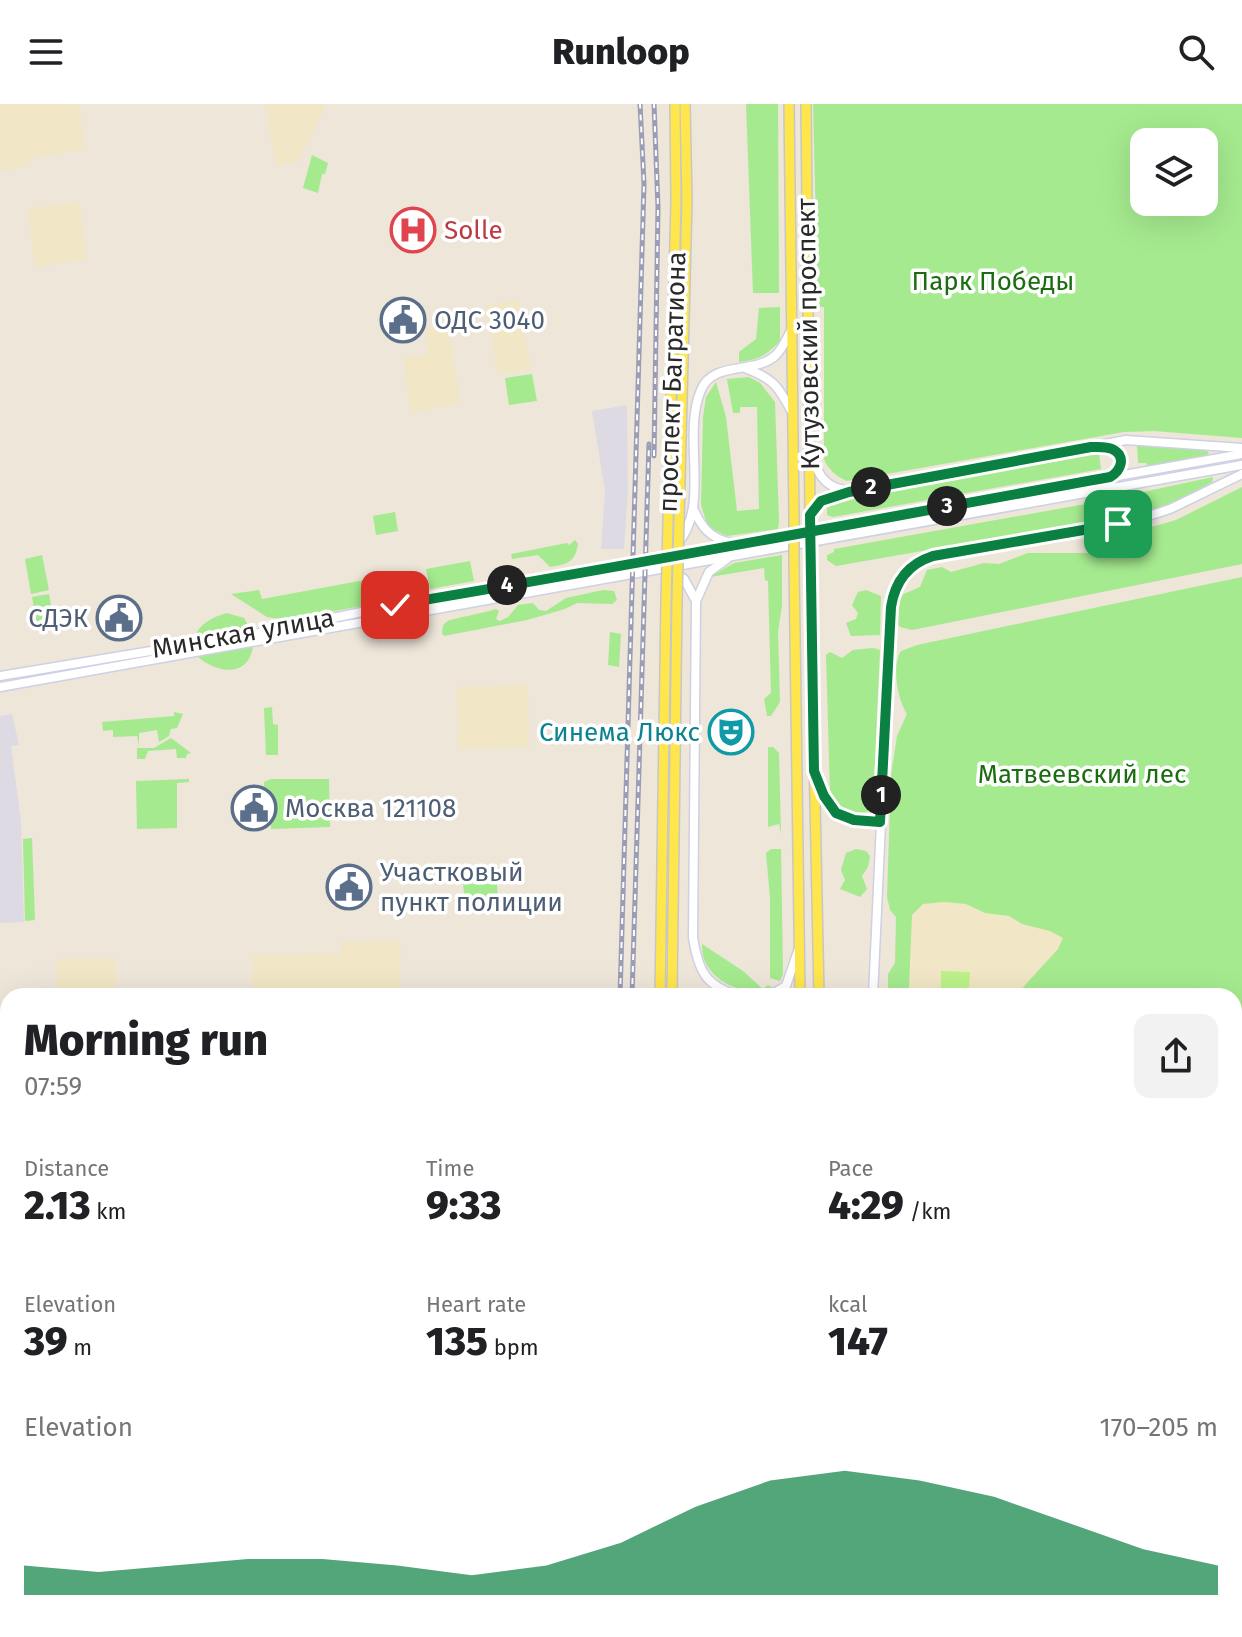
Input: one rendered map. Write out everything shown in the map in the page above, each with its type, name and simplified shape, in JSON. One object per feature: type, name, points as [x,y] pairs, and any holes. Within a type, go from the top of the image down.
[{"type":"main road","name":"проспект Багратиона","points":[[660,988],[676,201],[675,104]]},
{"type":"main road","name":"проспект Багратиона","points":[[672,988],[677,601],[687,200],[685,104]]},
{"type":"main road","name":"Кутузовский проспект","points":[[789,104],[800,988]]},
{"type":"main road","name":"Кутузовский проспект","points":[[806,104],[810,560],[819,988]]},
{"type":"main road","points":[[654,558],[670,550],[683,537],[693,507],[699,394],[704,384],[716,373],[768,361],[778,353],[793,327]]},
{"type":"main road","points":[[744,368],[767,376],[775,383],[792,412]]},
{"type":"main road","points":[[810,515],[821,501],[849,492],[1134,440],[1242,451]]},
{"type":"main road","points":[[1091,447],[1113,449],[1119,455],[1120,468],[1110,477]]},
{"type":"main road","points":[[810,451],[821,478],[835,489],[849,492]]},
{"type":"main road","name":"Минская улица","points":[[0,676],[215,641],[1242,451]]},
{"type":"main road","name":"Минская улица","points":[[0,687],[1242,465]]},
{"type":"main road","points":[[873,988],[891,607],[896,585],[908,570],[923,559],[1158,514],[1242,474]]},
{"type":"main road","points":[[1107,489],[1123,496],[1126,504],[1121,518],[1107,524]]},
{"type":"main road","points":[[693,507],[707,532],[734,544]]},
{"type":"main road","points":[[720,988],[706,977],[699,966],[693,937],[696,601],[709,572],[735,555]]},
{"type":"main road","points":[[653,570],[674,572],[684,579],[696,601]]},
{"type":"main road","points":[[814,771],[824,796],[836,813],[854,820],[880,822]]},
{"type":"main road","points":[[783,988],[786,986],[800,943]]},
{"type":"shaded area","points":[[0,104],[78,104],[86,149],[30,159],[29,166],[0,171]]},
{"type":"shaded area","points":[[265,104],[324,104],[325,109],[297,162],[276,166]]},
{"type":"shaded area","points":[[79,201],[87,259],[35,267],[28,209]]},
{"type":"shaded area","points":[[518,299],[531,369],[498,375],[485,306]]},
{"type":"shaded area","points":[[447,323],[461,403],[411,413],[403,359],[429,354],[425,328]]},
{"type":"shaded area","points":[[627,405],[628,491],[624,549],[601,549],[605,491],[592,411]]},
{"type":"shaded area","points":[[528,685],[529,748],[459,749],[456,687]]},
{"type":"shaded area","points":[[12,714],[19,745],[11,746],[21,822],[24,922],[0,923],[0,716]]},
{"type":"shaded area","points":[[913,855],[1064,932],[1065,988],[907,988]]},
{"type":"shaded area","points":[[400,941],[401,988],[253,988],[252,955],[341,953],[341,942]]},
{"type":"shaded area","points":[[56,959],[116,959],[116,988],[57,988]]},
{"type":"green space","points":[[746,104],[778,104],[779,293],[753,293]]},
{"type":"green space","name":"Парк Победы","points":[[813,104],[1242,104],[1242,438],[1154,431],[1124,432],[847,481],[833,472],[824,459],[824,307],[818,307]]},
{"type":"green space","points":[[312,155],[328,163],[318,193],[303,188]]},
{"type":"green space","points":[[780,307],[780,341],[762,356],[739,362],[739,352],[756,339],[759,308]]},
{"type":"green space","points":[[532,374],[537,401],[509,405],[505,378]]},
{"type":"green space","points":[[749,377],[760,383],[775,402],[778,529],[727,536],[708,527],[701,505],[703,417],[706,397],[716,382],[726,417],[737,511],[759,509],[757,407],[740,407],[740,413],[733,413],[727,379]]},
{"type":"green space","points":[[1137,444],[1206,450],[1209,453],[1148,466],[1138,463]]},
{"type":"green space","points":[[1099,454],[1101,469],[833,517],[827,515],[827,508],[835,500]]},
{"type":"green space","points":[[1213,477],[1212,482],[1179,500],[1148,512],[1143,492]]},
{"type":"green space","points":[[1242,487],[1242,564],[912,630],[900,627],[894,619],[899,596],[920,587],[927,570],[942,567],[951,572],[984,563],[999,564],[1028,553],[1122,553],[1130,533],[1176,520]]},
{"type":"green space","points":[[1108,500],[1111,518],[836,566],[827,560],[827,555],[834,549]]},
{"type":"green space","points":[[395,512],[398,531],[376,535],[373,516]]},
{"type":"green space","points":[[575,540],[578,544],[575,555],[561,565],[550,567],[538,555],[512,559],[511,554],[569,545]]},
{"type":"green space","points":[[42,555],[49,590],[31,594],[25,559]]},
{"type":"green space","points":[[782,555],[782,605],[778,632],[780,702],[771,716],[767,716],[764,699],[771,693],[768,581],[765,580],[764,568],[710,577],[734,563]]},
{"type":"green space","points":[[470,561],[474,581],[430,589],[426,569]]},
{"type":"green space","points":[[397,574],[408,576],[412,593],[385,602],[284,620],[267,617],[231,594],[259,590],[262,599]]},
{"type":"green space","name":"Матвеевский лес","points":[[1242,577],[1242,988],[1022,988],[1058,949],[1063,938],[1050,931],[1022,924],[1009,916],[985,913],[966,904],[944,902],[923,904],[912,915],[909,988],[888,988],[888,974],[895,963],[896,917],[890,910],[887,897],[891,775],[897,736],[907,714],[897,683],[896,666],[901,651],[917,645]]},
{"type":"green space","points":[[603,590],[614,591],[617,600],[612,604],[577,603],[527,620],[444,636],[442,633],[444,625],[450,620],[496,609],[499,611],[496,619],[500,621],[518,605],[533,603],[539,610],[546,611],[566,598]]},
{"type":"green space","points":[[866,590],[881,596],[880,635],[851,636],[846,623],[856,619],[858,613],[852,605],[858,592]]},
{"type":"green space","points":[[49,594],[54,622],[37,625],[32,597]]},
{"type":"green space","points":[[227,613],[244,618],[251,630],[193,641],[206,622]]},
{"type":"green space","points":[[610,632],[621,634],[619,667],[608,665]]},
{"type":"green space","points":[[253,645],[246,663],[231,670],[213,667],[197,656]]},
{"type":"green space","points":[[853,650],[880,650],[873,805],[867,812],[854,814],[840,807],[830,792],[826,655],[830,652],[842,658]]},
{"type":"green space","points":[[272,707],[273,724],[278,725],[278,755],[266,755],[264,708]]},
{"type":"green space","points":[[174,712],[183,714],[177,728],[171,729],[169,736],[159,742],[157,730],[139,733],[139,746],[137,736],[113,737],[113,730],[103,731],[102,722],[174,716]]},
{"type":"green space","points":[[171,738],[191,753],[186,758],[177,758],[176,749],[148,751],[145,759],[137,759],[137,748],[154,748]]},
{"type":"green space","points":[[768,747],[779,753],[781,834],[779,824],[768,827]]},
{"type":"green space","points":[[189,779],[189,782],[177,783],[177,828],[137,829],[136,781]]},
{"type":"green space","points":[[271,779],[329,779],[330,827],[271,829],[271,797],[264,794],[264,782]]},
{"type":"green space","points":[[32,838],[35,920],[25,921],[23,839]]},
{"type":"green space","points":[[771,849],[781,849],[783,974],[780,981],[770,978],[770,898],[766,853]]},
{"type":"green space","points":[[856,849],[866,851],[870,856],[862,876],[867,889],[860,897],[840,889],[845,880],[841,870],[846,853]]},
{"type":"green space","points":[[463,884],[497,884],[498,901],[465,901]]},
{"type":"green space","points":[[702,944],[743,971],[762,988],[737,988],[727,984],[708,968]]},
{"type":"green space","points":[[941,971],[970,972],[969,988],[941,988]]},
{"type":"railway","points":[[620,988],[644,184],[640,104]]},
{"type":"railway","points":[[654,104],[658,207],[654,456]]},
{"type":"railway","points":[[632,988],[649,444]]},
{"type":"place","name":"Solle","points":[[413,230]]},
{"type":"place","name":"ОДС 3040","points":[[403,320]]},
{"type":"place","name":"СДЭК","points":[[119,618]]},
{"type":"place","name":"Синема Люкс","points":[[731,732]]},
{"type":"place","name":"Москва 121108","points":[[254,808]]},
{"type":"place","name":"Участковый пункт полиции","points":[[349,887]]},
{"type":"route","points":[[395,605],[654,558],[734,544],[824,528],[915,512],[1110,477],[1118,472],[1121,464],[1119,455],[1113,449],[1091,447],[830,496],[821,501],[810,515],[810,560],[810,643],[814,771],[824,796],[836,813],[854,820],[880,822],[891,607],[901,577],[915,564],[933,556],[1118,524]]}]
